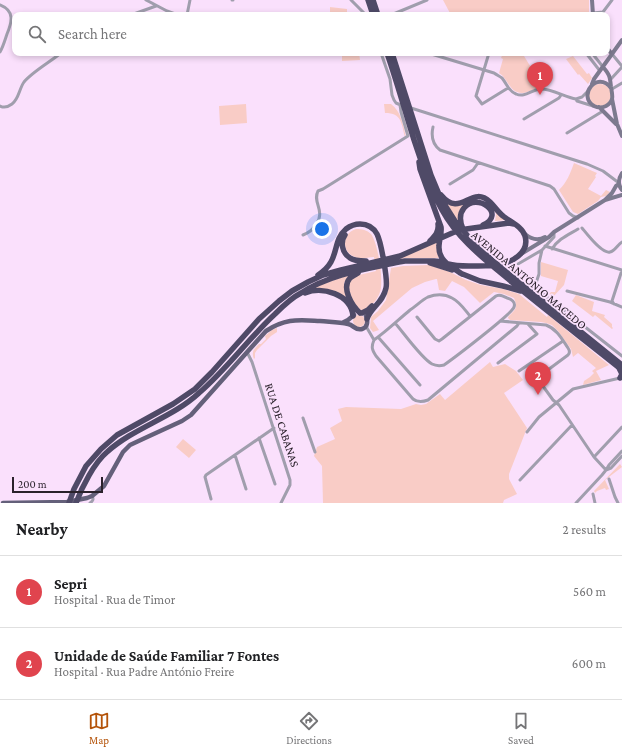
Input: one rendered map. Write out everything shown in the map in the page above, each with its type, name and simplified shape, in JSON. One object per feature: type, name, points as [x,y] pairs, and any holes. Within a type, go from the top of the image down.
[{"type":"highway","points":[[368,0],[372,12]]},
{"type":"highway","points":[[373,0],[377,12]]},
{"type":"highway","name":"AVENIDA ANTÓNIO MACEDO","points":[[388,56],[418,151],[435,196],[452,226],[478,254],[523,292],[621,368]]},
{"type":"highway","points":[[69,503],[74,489],[86,466],[100,449],[117,435],[173,404],[194,388],[212,372],[259,319],[292,291],[308,282],[323,275],[341,270],[392,261],[437,260],[458,266],[497,265],[512,260],[522,253],[525,248],[526,241],[524,234],[520,229],[504,217],[491,203],[484,198],[476,197],[456,205],[445,200],[436,189],[425,159],[393,56]]},
{"type":"highway","points":[[418,151],[420,169],[441,227],[443,237],[439,244],[441,258],[462,274]]},
{"type":"highway","name":"AVENIDA ANTÓNIO MACEDO","points":[[436,189],[450,214],[473,242],[493,261],[621,368]]},
{"type":"highway","points":[[464,231],[460,221],[462,212],[466,206],[474,202],[484,204],[490,208],[492,212],[490,221],[478,227]]},
{"type":"highway","points":[[429,242],[436,234],[438,228],[435,210]]},
{"type":"highway","points":[[392,261],[429,242],[459,230],[509,223],[514,224]]},
{"type":"highway","points":[[308,282],[311,278],[329,266],[338,242],[347,228],[355,224],[365,224],[371,227],[378,235],[387,281],[386,289],[381,301],[370,314],[367,322]]},
{"type":"highway","points":[[356,227],[361,227],[369,229],[372,232],[377,242],[384,275],[381,294],[368,310],[361,313],[354,307],[346,288],[349,279],[362,270],[375,264],[350,258],[344,252],[342,241],[349,230],[356,227]]},
{"type":"highway","points":[[427,261],[449,268],[480,281],[523,292]]},
{"type":"highway","points":[[76,503],[80,490],[92,470],[106,452],[126,438],[176,410],[198,394],[216,378],[264,324],[290,300],[325,280],[362,270]]},
{"type":"highway","points":[[280,309],[306,293],[319,290],[339,296],[346,301],[352,309],[352,316]]},
{"type":"highway","points":[[621,368],[621,377]]},
{"type":"main road","points":[[3,503],[67,502],[82,500],[92,496],[104,486],[123,452],[130,445],[182,421],[191,415],[266,331],[275,325],[286,321],[299,320],[351,324],[358,329],[363,328],[367,322],[365,315],[357,313],[342,323]]},
{"type":"main road","points":[[351,324],[352,316]]},
{"type":"street","points":[[146,0],[171,12]]},
{"type":"street","points":[[188,12],[190,0]]},
{"type":"street","points":[[351,0],[363,12]]},
{"type":"street","points":[[413,0],[415,5]]},
{"type":"street","points":[[398,12],[427,0]]},
{"type":"street","points":[[592,0],[593,12]]},
{"type":"street","points":[[603,12],[612,0]]},
{"type":"street","points":[[0,5],[4,6],[10,11],[12,20],[0,52]]},
{"type":"street","points":[[139,12],[156,6]]},
{"type":"street","points":[[611,79],[622,66],[610,51],[622,40]]},
{"type":"street","points":[[0,106],[7,107],[12,104],[29,77],[57,56]]},
{"type":"street","points":[[382,56],[390,79],[392,96],[400,105],[587,164],[603,171],[611,178],[620,180]]},
{"type":"street","points":[[438,56],[499,76],[508,88],[517,95],[523,96],[542,89],[597,107],[607,105],[612,99]]},
{"type":"street","points":[[489,56],[476,96],[482,104],[508,88]]},
{"type":"street","points":[[588,56],[600,72]]},
{"type":"street","points":[[594,56],[611,79],[612,99],[617,124],[622,136]]},
{"type":"street","points":[[576,99],[582,98],[588,91],[594,79],[603,67],[608,56]]},
{"type":"street","points":[[592,84],[603,82],[608,84],[611,88]]},
{"type":"street","points":[[611,88],[622,83]]},
{"type":"street","points":[[588,91],[588,99],[592,104],[610,116],[617,124]]},
{"type":"street","points":[[524,119],[559,98],[561,95]]},
{"type":"street","points":[[304,235],[311,232],[319,221],[320,215],[316,196],[318,191],[323,190],[408,136],[400,105]]},
{"type":"street","points":[[597,107],[597,115]]},
{"type":"street","points":[[567,133],[603,111]]},
{"type":"street","points":[[433,127],[433,142],[436,148],[550,186],[554,189],[569,213],[578,218]]},
{"type":"street","points":[[450,184],[473,170],[478,163]]},
{"type":"street","points":[[620,180],[622,190]]},
{"type":"street","points":[[519,256],[605,200],[612,193],[620,180]]},
{"type":"street","points":[[605,200],[622,197]]},
{"type":"street","points":[[566,225],[569,218],[569,213]]},
{"type":"street","points":[[582,228],[601,249],[605,251],[613,251],[618,244],[622,242]]},
{"type":"street","points":[[552,249],[555,244],[578,229]]},
{"type":"street","points":[[524,234],[532,239],[542,239],[554,233]]},
{"type":"street","points":[[518,264],[543,248],[554,236],[554,233]]},
{"type":"street","points":[[543,248],[552,249],[622,270],[612,301],[614,304]]},
{"type":"street","points":[[543,248],[539,263],[539,274],[536,286],[538,290],[622,356]]},
{"type":"street","points":[[567,290],[610,302],[622,307]]},
{"type":"street","points":[[470,316],[454,299],[441,295],[427,297],[374,340],[372,345],[373,350],[376,356],[413,399],[424,402],[519,323]]},
{"type":"street","points":[[395,323],[425,359],[439,366],[444,365],[460,354],[500,321],[514,307],[513,301],[499,295],[496,296],[442,340],[435,339],[417,317]]},
{"type":"street","points":[[500,321],[546,325],[556,332],[563,341],[570,351],[570,354],[541,374],[540,382],[553,400],[559,405],[594,457],[606,470]]},
{"type":"street","points":[[367,322],[369,333]]},
{"type":"street","points":[[498,363],[537,334],[528,324]]},
{"type":"street","points":[[363,328],[374,340]]},
{"type":"street","points":[[378,337],[420,385]]},
{"type":"street","points":[[519,371],[563,341]]},
{"type":"street","name":"RUA DE CABANAS","points":[[247,352],[252,362],[290,480],[290,485],[281,503]]},
{"type":"street","points":[[527,432],[539,417],[573,390],[621,377]]},
{"type":"street","points":[[304,418],[314,452]]},
{"type":"street","points":[[520,480],[572,425]]},
{"type":"street","points":[[594,457],[622,427]]},
{"type":"street","points":[[211,499],[206,475],[274,428]]},
{"type":"street","points":[[259,438],[275,484]]},
{"type":"street","points":[[576,503],[622,451]]},
{"type":"street","points":[[235,455],[246,489]]},
{"type":"street","points":[[606,470],[611,468],[622,456]]},
{"type":"street","points":[[608,479],[618,503]]},
{"type":"street","points":[[593,494],[595,503]]},
{"type":"street","points":[[90,503],[93,500],[92,496]]},
{"type":"shaded area","points":[[443,0],[589,0],[589,12],[449,12]]},
{"type":"shaded area","points":[[330,7],[347,9],[347,12],[330,12]]},
{"type":"shaded area","points":[[342,56],[359,56],[360,60],[342,61]]},
{"type":"shaded area","points":[[502,56],[524,56],[543,87],[525,93],[514,91],[499,73],[503,59],[501,58]]},
{"type":"shaded area","points":[[573,56],[592,78],[588,84],[579,74],[578,75],[566,59]]},
{"type":"shaded area","points":[[600,84],[608,87],[611,95],[608,103],[600,106],[592,103],[589,95],[592,87]]},
{"type":"shaded area","points":[[246,104],[247,123],[220,125],[219,106]]},
{"type":"shaded area","points":[[384,104],[391,104],[397,110],[406,137],[398,117],[391,113],[385,113]]},
{"type":"shaded area","points":[[574,163],[597,173],[588,189],[601,196],[606,190],[610,192],[578,214],[573,212],[559,190],[568,178]]},
{"type":"shaded area","points":[[468,201],[463,206],[458,221],[446,202],[454,205]]},
{"type":"shaded area","points":[[492,206],[506,220],[495,221],[496,214]]},
{"type":"shaded area","points":[[356,229],[368,232],[374,239],[381,271],[381,287],[379,295],[374,303],[364,311],[355,304],[348,284],[355,276],[376,271],[374,257],[357,258],[350,255],[345,247],[348,234]]},
{"type":"shaded area","points":[[438,240],[437,253],[439,258],[406,258],[386,262]]},
{"type":"shaded area","points":[[541,262],[568,270],[564,285],[553,297],[549,294],[551,292],[555,292],[558,281],[541,276]]},
{"type":"shaded area","points":[[429,265],[481,285],[519,294],[547,317],[548,315],[609,365],[596,371],[601,380],[583,385],[584,381],[594,373],[592,371],[596,368],[578,353],[573,357],[571,349],[552,325],[541,322],[510,320],[508,317],[516,306],[514,298],[494,292],[480,303],[464,287],[452,281],[445,291],[439,290],[437,279],[425,282],[412,288],[373,321],[379,330],[373,332],[370,328],[371,317],[378,311],[386,300],[391,268]]},
{"type":"shaded area","points":[[349,275],[344,283],[356,311],[354,312],[346,300],[314,288],[323,284]]},
{"type":"shaded area","points":[[576,295],[594,302],[592,311],[605,315],[604,317],[612,324],[613,328],[612,329],[595,315],[593,317],[572,301]]},
{"type":"shaded area","points":[[359,315],[363,317],[365,321],[363,325],[359,327],[355,325],[353,321],[355,317]]},
{"type":"shaded area","points":[[277,328],[277,332],[257,350],[254,359],[254,349],[266,339],[265,336]]},
{"type":"shaded area","points":[[490,362],[493,367],[505,364],[516,371],[523,380],[504,393],[527,428],[509,474],[509,479],[517,494],[504,500],[503,503],[323,503],[322,466],[314,456],[317,447],[335,439],[330,428],[342,421],[338,409],[346,407],[401,409],[416,404],[426,404],[440,394],[445,400]]},
{"type":"shaded area","points":[[183,439],[196,450],[189,458],[176,447]]},
{"type":"shaded area","points":[[620,464],[622,467],[605,480],[609,489],[606,490],[605,488],[595,493],[594,491]]},
{"type":"place","name":"Sepri","points":[[540,95]]},
{"type":"place","name":"Unidade de Saúde Familiar 7 Fontes","points":[[538,395]]}]
